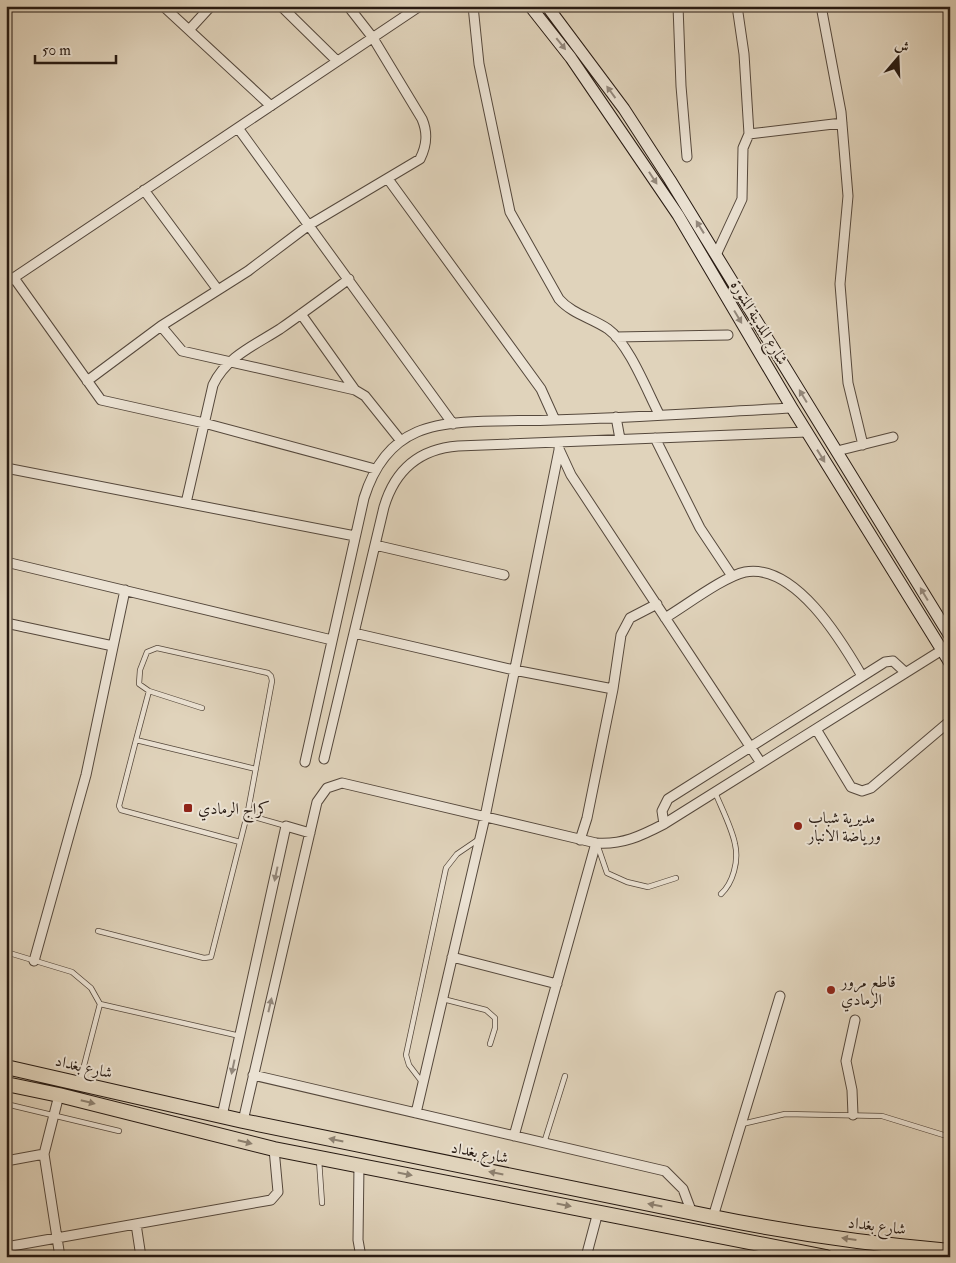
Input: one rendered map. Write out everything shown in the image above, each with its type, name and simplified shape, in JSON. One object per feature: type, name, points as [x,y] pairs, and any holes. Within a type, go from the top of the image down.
[{"type":"main road","name":"شارع المدينة المنورة","points":[[530,6],[571,58],[678,215],[792,408],[946,647],[950,663]]},
{"type":"main road","name":"شارع المدينة المنورة","points":[[547,6],[624,109],[670,180],[950,636]]},
{"type":"main road","points":[[764,361],[778,355]]},
{"type":"main road","name":"شارع بغداد","points":[[6,1067],[243,1121],[713,1218],[761,1227],[874,1243],[950,1251]]},
{"type":"main road","points":[[31,1090],[35,1073]]},
{"type":"main road","points":[[6,1084],[59,1095],[274,1149],[826,1257]]},
{"type":"main road","points":[[426,1178],[430,1159]]},
{"type":"street","points":[[163,6],[271,106]]},
{"type":"street","points":[[189,30],[211,6]]},
{"type":"street","points":[[281,6],[337,62]]},
{"type":"street","points":[[87,381],[161,326],[248,270],[309,225],[420,159],[425,146],[426,132],[422,118],[373,38],[348,6]]},
{"type":"street","points":[[375,469],[204,423],[102,400],[10,280],[420,6]]},
{"type":"street","points":[[473,6],[480,64],[510,212],[559,299],[566,307],[607,329],[616,337],[624,347],[659,414]]},
{"type":"street","points":[[678,6],[681,86],[687,157]]},
{"type":"street","points":[[716,254],[742,199],[743,148],[749,134],[744,54],[737,6]]},
{"type":"street","points":[[821,6],[842,123],[848,196],[840,284],[848,382],[862,445]]},
{"type":"street","points":[[749,134],[842,123]]},
{"type":"street","points":[[238,128],[453,424]]},
{"type":"street","points":[[388,179],[542,389],[555,420]]},
{"type":"street","points":[[144,190],[218,290]]},
{"type":"street","points":[[186,503],[213,385],[218,374],[230,362],[349,279]]},
{"type":"street","points":[[300,314],[354,390]]},
{"type":"street","points":[[161,326],[182,351],[354,390],[371,402],[401,441]]},
{"type":"street","points":[[616,337],[728,335]]},
{"type":"street","points":[[305,762],[366,490],[375,469],[401,441],[426,429],[453,424],[792,408]]},
{"type":"street","points":[[616,417],[620,440]]},
{"type":"street","points":[[324,759],[384,507],[393,483],[414,460],[442,447],[557,446],[655,438],[807,432]]},
{"type":"street","points":[[837,452],[893,436]]},
{"type":"street","points":[[655,438],[696,522],[732,576]]},
{"type":"street","points":[[557,446],[571,475],[762,763]]},
{"type":"street","points":[[416,1113],[485,817],[557,446]]},
{"type":"street","points":[[6,468],[356,536]]},
{"type":"street","points":[[375,545],[504,575]]},
{"type":"street","points":[[6,562],[332,640]]},
{"type":"street","points":[[666,618],[732,576],[746,572],[773,574],[786,581],[828,623],[841,640],[862,676]]},
{"type":"street","points":[[34,961],[86,775],[126,590]]},
{"type":"street","points":[[580,840],[587,818],[613,689],[621,635],[630,618],[656,604]]},
{"type":"street","points":[[6,622],[113,646]]},
{"type":"street","points":[[354,633],[514,670],[613,689]]},
{"type":"street","points":[[243,1121],[319,796],[327,788],[342,783],[596,843],[608,844],[634,839],[664,824],[946,647]]},
{"type":"street","points":[[664,824],[662,811],[668,799],[751,746],[890,660],[895,662],[905,672]]},
{"type":"street","points":[[816,729],[851,787],[862,792],[871,788],[950,721]]},
{"type":"street","points":[[222,1116],[286,826],[310,832]]},
{"type":"street","points":[[514,1136],[596,843]]},
{"type":"street","points":[[452,957],[557,984]]},
{"type":"street","points":[[713,1218],[780,996]]},
{"type":"street","points":[[853,1115],[852,1090],[846,1061],[855,1020]]},
{"type":"street","points":[[253,1075],[665,1171],[683,1189],[692,1213]]},
{"type":"street","points":[[59,1095],[44,1154],[60,1257]]},
{"type":"street","points":[[6,1247],[272,1200],[278,1192],[274,1149]]},
{"type":"street","points":[[6,1162],[44,1154]]},
{"type":"street","points":[[359,1165],[358,1240],[361,1257]]},
{"type":"street","points":[[586,1257],[598,1212]]},
{"type":"street","points":[[136,1224],[141,1257]]},
{"type":"lane","points":[[98,931],[209,958],[213,952],[248,811],[272,681],[271,676],[268,673],[157,648],[147,652],[140,670],[139,684],[149,691],[202,708]]},
{"type":"lane","points":[[149,691],[119,806],[121,810],[240,842]]},
{"type":"lane","points":[[136,740],[256,769]]},
{"type":"lane","points":[[715,792],[735,844],[736,866],[728,888],[720,894]]},
{"type":"lane","points":[[248,811],[254,818],[286,826]]},
{"type":"lane","points":[[423,1083],[409,1065],[406,1055],[446,868],[457,854],[480,838]]},
{"type":"lane","points":[[596,843],[607,873],[627,882],[648,887],[676,878]]},
{"type":"lane","points":[[6,952],[72,972],[91,988],[100,1004],[80,1083]]},
{"type":"lane","points":[[442,999],[486,1010],[494,1018],[495,1028],[490,1044]]},
{"type":"lane","points":[[100,1004],[240,1036]]},
{"type":"lane","points":[[544,1143],[565,1076]]},
{"type":"lane","points":[[6,1104],[119,1131]]},
{"type":"lane","points":[[741,1125],[785,1114],[882,1116],[950,1137]]},
{"type":"lane","points":[[319,1158],[322,1203]]},
{"type":"place","name":"كراج الرمادي","points":[[188,808]]},
{"type":"place","name":"مديرية شباب ورياضة الانبار","points":[[798,826]]},
{"type":"place","name":"قاطع مرور الرمادي","points":[[831,990]]}]
